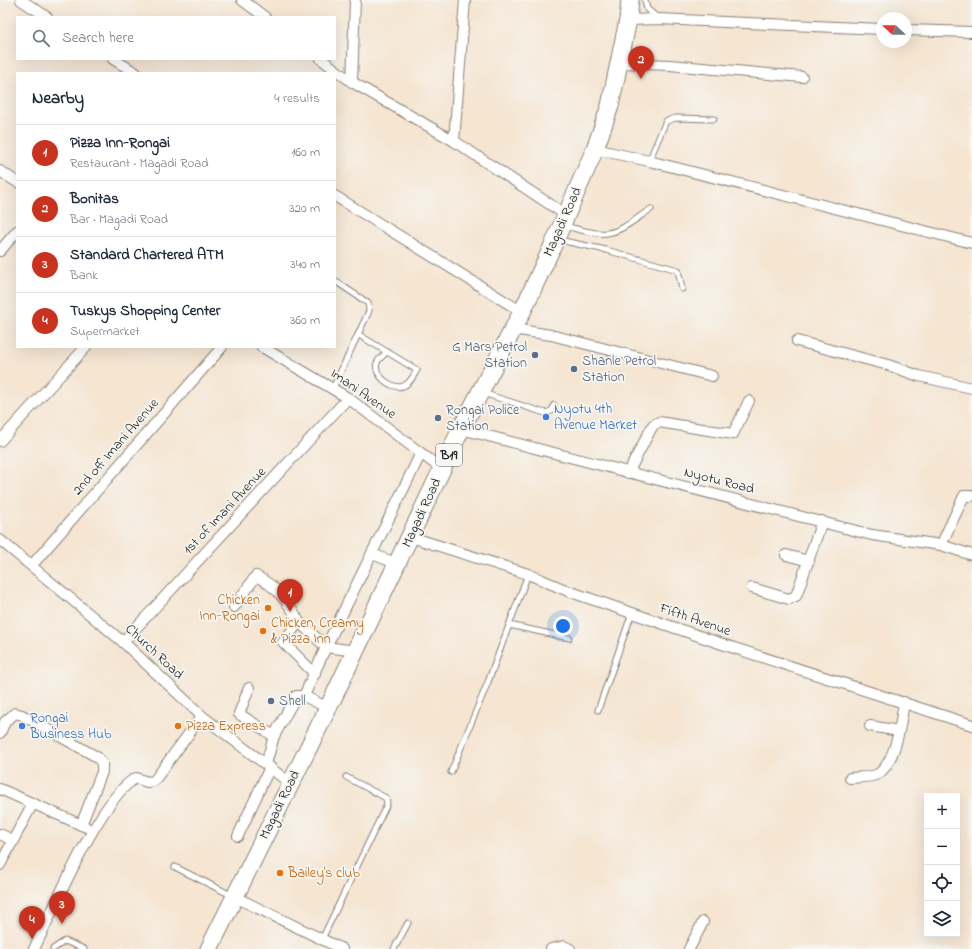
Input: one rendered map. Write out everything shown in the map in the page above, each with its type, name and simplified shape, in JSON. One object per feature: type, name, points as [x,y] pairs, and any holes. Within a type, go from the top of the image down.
[{"type":"highway","name":"Magadi Road","points":[[209,949],[356,651],[461,429],[522,312],[561,227],[595,149],[610,106],[620,63],[630,0]]},
{"type":"street","points":[[21,0],[45,16]]},
{"type":"street","points":[[242,0],[264,16]]},
{"type":"street","points":[[352,82],[355,0]]},
{"type":"street","points":[[454,141],[465,0]]},
{"type":"street","points":[[628,20],[659,19],[876,29]]},
{"type":"street","points":[[912,30],[972,32]]},
{"type":"street","points":[[115,60],[134,72]]},
{"type":"street","points":[[322,60],[352,82],[454,141],[561,227]]},
{"type":"street","points":[[620,63],[670,65],[802,77]]},
{"type":"street","points":[[595,149],[649,161],[972,243]]},
{"type":"street","points":[[0,171],[16,181]]},
{"type":"street","points":[[336,197],[522,312]]},
{"type":"street","points":[[0,251],[16,232]]},
{"type":"street","points":[[513,329],[551,334],[712,376]]},
{"type":"street","points":[[797,341],[888,365],[919,376],[972,388]]},
{"type":"street","points":[[0,441],[85,348]]},
{"type":"street","name":"2nd off Imani Avenue","points":[[32,565],[221,348]]},
{"type":"street","name":"Imani Avenue","points":[[264,348],[348,398],[442,470]]},
{"type":"street","name":"1st of Imani Avenue","points":[[123,642],[348,398]]},
{"type":"street","points":[[628,473],[652,425],[659,422],[733,434],[749,401]]},
{"type":"street","name":"Nyotu Road","points":[[461,429],[628,473],[872,534],[941,545],[972,555]]},
{"type":"street","points":[[304,696],[326,647],[421,453]]},
{"type":"street","points":[[941,545],[964,496],[972,496]]},
{"type":"street","points":[[752,588],[780,597],[792,598],[798,593],[822,521]]},
{"type":"street","name":"Fifth Avenue","points":[[411,537],[528,574],[568,591],[728,646],[972,725]]},
{"type":"street","name":"Church Road","points":[[0,540],[123,642],[202,716],[268,765],[290,784]]},
{"type":"street","points":[[372,554],[398,564]]},
{"type":"street","points":[[786,555],[809,562]]},
{"type":"street","points":[[234,607],[256,576],[268,582],[291,605],[299,622],[326,647],[356,651]]},
{"type":"street","points":[[299,622],[283,642],[315,674]]},
{"type":"street","points":[[249,688],[239,714],[274,736]]},
{"type":"street","points":[[238,836],[268,765],[274,736],[296,696],[304,696],[328,708]]},
{"type":"street","points":[[850,778],[870,776],[877,774],[883,769],[896,743],[904,702]]},
{"type":"street","points":[[0,733],[5,722],[15,713],[22,715],[97,757],[102,763],[102,772],[81,824]]},
{"type":"street","points":[[34,949],[92,830],[124,784],[136,778],[147,782],[154,781],[202,716]]},
{"type":"street","points":[[870,726],[899,731]]},
{"type":"street","points":[[0,789],[92,830]]},
{"type":"street","points":[[0,865],[33,803]]},
{"type":"street","points":[[0,834],[14,841]]},
{"type":"street","points":[[235,897],[342,949]]},
{"type":"street","points":[[689,949],[704,922]]},
{"type":"street","points":[[551,949],[564,946],[570,949]]},
{"type":"lane","points":[[645,0],[647,9],[659,19]]},
{"type":"lane","points":[[649,161],[666,122],[676,118],[714,119]]},
{"type":"lane","points":[[561,227],[608,233],[620,229],[651,209]]},
{"type":"lane","points":[[561,227],[606,250],[678,270],[682,289]]},
{"type":"lane","points":[[333,388],[369,311],[368,303],[336,282]]},
{"type":"lane","points":[[359,335],[417,370],[408,383],[402,387],[388,383],[379,375],[376,367],[378,361],[387,352]]},
{"type":"lane","points":[[480,392],[545,413],[552,411],[554,405]]},
{"type":"lane","points":[[451,772],[528,574]]},
{"type":"lane","points":[[598,710],[632,613]]},
{"type":"lane","points":[[509,625],[569,638]]},
{"type":"lane","points":[[322,939],[387,804],[386,798],[346,777]]},
{"type":"lane","points":[[175,867],[235,897]]},
{"type":"lane","points":[[394,949],[408,923]]},
{"type":"lane","points":[[53,949],[65,941],[84,949]]},
{"type":"place","name":"Bonitas","points":[[641,79]]},
{"type":"place","name":"G Mars Petrol Station","points":[[535,355]]},
{"type":"place","name":"Shanle Petrol Station","points":[[574,369]]},
{"type":"place","name":"Nyotu 4th Avenue Market","points":[[546,417]]},
{"type":"place","name":"Rongai Police Station","points":[[438,418]]},
{"type":"place","name":"Chicken Inn-Rongai","points":[[268,608]]},
{"type":"place","name":"Pizza Inn-Rongai","points":[[290,612]]},
{"type":"place","name":"Chicken, Creamy & Pizza Inn","points":[[263,631]]},
{"type":"place","name":"Shell","points":[[271,701]]},
{"type":"place","name":"Rongai Business Hub","points":[[22,726]]},
{"type":"place","name":"Pizza Express","points":[[178,726]]},
{"type":"place","name":"Bailey's club","points":[[280,873]]},
{"type":"place","name":"Standard Chartered ATM","points":[[62,924]]},
{"type":"place","name":"Tuskys Shopping Center","points":[[32,939]]}]
